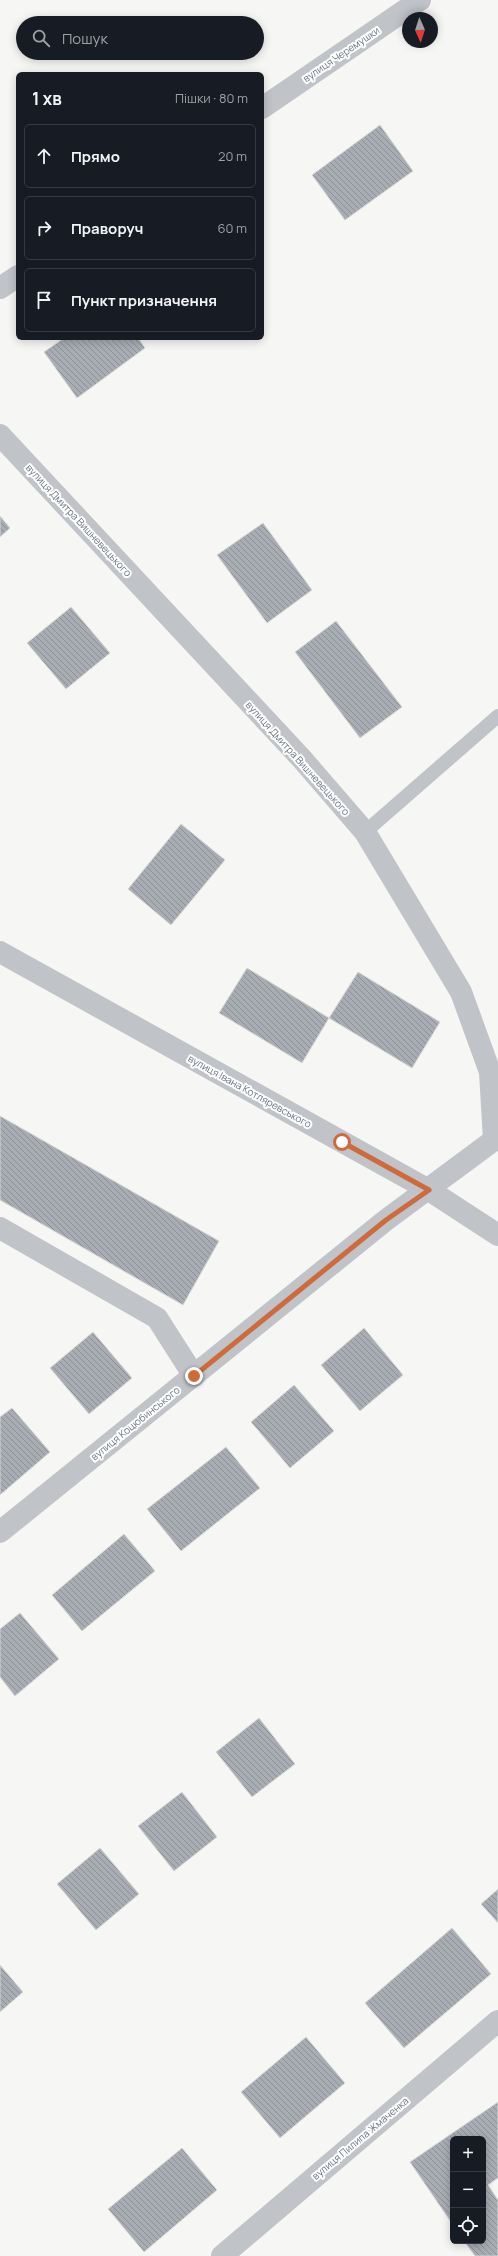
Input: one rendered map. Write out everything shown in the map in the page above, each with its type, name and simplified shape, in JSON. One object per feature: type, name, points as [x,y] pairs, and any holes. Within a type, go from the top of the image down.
[{"type":"street","name":"вулиця Черемушки","points":[[264,107],[420,0]]},
{"type":"street","points":[[0,288],[16,277]]},
{"type":"street","name":"вулиця Дмитра Вишневецького","points":[[0,435],[302,759],[365,832],[461,992],[490,1072],[496,1139]]},
{"type":"street","name":"вулиця Івана Котляревського","points":[[0,952],[429,1190],[498,1235]]},
{"type":"street","name":"вулиця Коцюбинського","points":[[0,1532],[386,1220],[429,1190],[496,1139]]},
{"type":"street","points":[[0,1228],[157,1318],[194,1376]]},
{"type":"street","name":"вулиця Пилипа Жмаченка","points":[[222,2256],[498,2021]]},
{"type":"lane","points":[[365,832],[498,716]]},
{"type":"building","points":[[380,125],[413,171],[345,220],[312,175]]},
{"type":"building","points":[[61,340],[139,340],[145,348],[77,398],[44,352]]},
{"type":"building","points":[[0,516],[10,528],[0,537]]},
{"type":"building","points":[[263,523],[312,590],[267,623],[217,555]]},
{"type":"building","points":[[71,607],[110,653],[66,689],[27,643]]},
{"type":"building","points":[[336,621],[402,707],[360,738],[295,652]]},
{"type":"building","points":[[181,824],[225,860],[171,925],[128,889]]},
{"type":"building","points":[[247,968],[329,1018],[302,1063],[219,1013]]},
{"type":"building","points":[[358,972],[440,1022],[412,1068],[329,1018]]},
{"type":"building","points":[[0,1116],[219,1241],[183,1305],[0,1200]]},
{"type":"building","points":[[364,1328],[403,1375],[360,1411],[321,1365]]},
{"type":"building","points":[[93,1332],[132,1378],[89,1414],[50,1368]]},
{"type":"building","points":[[294,1385],[334,1431],[290,1468],[251,1422]]},
{"type":"building","points":[[12,1408],[50,1452],[0,1495],[0,1417]]},
{"type":"building","points":[[226,1447],[260,1488],[181,1551],[147,1509]]},
{"type":"building","points":[[124,1534],[155,1571],[82,1631],[52,1595]]},
{"type":"building","points":[[20,1613],[59,1659],[15,1696],[0,1677],[0,1629]]},
{"type":"building","points":[[259,1718],[295,1764],[252,1797],[216,1752]]},
{"type":"building","points":[[182,1792],[217,1837],[174,1871],[138,1826]]},
{"type":"building","points":[[100,1848],[139,1894],[96,1930],[57,1884]]},
{"type":"building","points":[[498,1889],[498,1923],[481,1904]]},
{"type":"building","points":[[452,1928],[491,1974],[404,2048],[365,2003]]},
{"type":"building","points":[[0,1965],[23,1992],[0,2012]]},
{"type":"building","points":[[306,2037],[345,2083],[280,2138],[241,2092]]},
{"type":"building","points":[[498,2102],[498,2178],[488,2185],[498,2200],[498,2256],[475,2256],[466,2244],[486,2244],[486,2136],[450,2136],[450,2221],[410,2162]]},
{"type":"building","points":[[182,2148],[217,2190],[144,2252],[108,2209]]},
{"type":"route","points":[[194,1376],[354,1248],[386,1220],[429,1190],[342,1142]]}]
